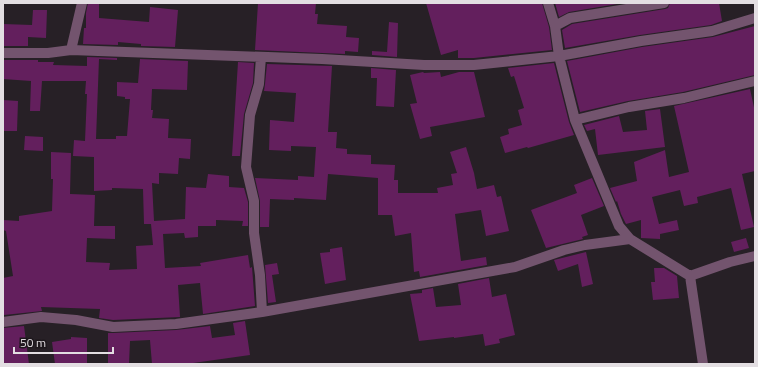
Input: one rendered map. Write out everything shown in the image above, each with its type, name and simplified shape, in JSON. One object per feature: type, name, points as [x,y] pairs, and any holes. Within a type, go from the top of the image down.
[{"type":"street","points":[[72,50],[82,3]]},
{"type":"street","points":[[548,3],[555,26],[559,56],[575,120],[619,226],[630,239],[690,276],[703,364]]},
{"type":"street","points":[[555,26],[570,18],[664,3]]},
{"type":"street","points":[[3,53],[48,53],[72,50],[424,65],[474,65],[559,56],[641,41],[712,31],[755,18]]},
{"type":"street","points":[[260,57],[259,84],[250,115],[246,167],[254,201],[254,233],[260,275],[262,312]]},
{"type":"street","points":[[575,120],[629,107],[684,98],[755,81]]},
{"type":"street","points":[[3,322],[41,318],[76,320],[113,327],[176,324],[262,312],[515,267],[564,250],[585,245],[630,239]]},
{"type":"street","points":[[690,276],[730,262],[755,256]]},
{"type":"building","points":[[88,3],[99,3],[99,18],[149,22],[150,7],[178,10],[175,47],[141,46],[141,44],[118,42],[118,45],[83,44]]},
{"type":"building","points":[[258,3],[316,3],[315,14],[318,14],[317,24],[347,26],[346,37],[359,38],[358,52],[345,51],[345,54],[255,50]]},
{"type":"building","points":[[426,3],[542,3],[549,27],[552,50],[474,58],[458,58],[458,50],[441,55]]},
{"type":"building","points":[[555,3],[623,3],[569,12],[559,17]]},
{"type":"building","points":[[670,3],[719,3],[722,21],[711,25],[565,48],[562,30],[572,24],[665,9],[668,8]]},
{"type":"building","points":[[33,10],[47,10],[46,38],[28,37],[28,46],[3,46],[3,24],[32,25]]},
{"type":"building","points":[[389,22],[398,23],[397,57],[372,55],[372,51],[387,52]]},
{"type":"building","points":[[755,26],[755,75],[683,92],[628,101],[580,112],[567,61],[642,47],[713,37]]},
{"type":"building","points":[[87,57],[117,58],[117,60],[99,59],[96,139],[116,139],[116,136],[127,136],[130,99],[117,96],[117,82],[138,83],[140,59],[188,61],[187,90],[152,89],[152,118],[169,119],[168,138],[191,139],[190,159],[179,158],[178,174],[159,173],[159,184],[152,183],[154,221],[185,219],[186,187],[206,188],[208,174],[229,176],[229,187],[244,188],[248,202],[248,226],[242,226],[243,221],[216,220],[216,226],[198,226],[198,237],[185,238],[184,233],[163,234],[165,268],[201,266],[200,263],[248,255],[250,268],[252,267],[255,306],[203,314],[200,283],[178,285],[180,317],[113,320],[99,318],[100,309],[41,307],[42,311],[4,315],[3,278],[13,276],[6,231],[3,230],[3,220],[19,221],[19,216],[52,211],[53,179],[51,179],[51,152],[71,153],[70,194],[95,195],[94,226],[115,226],[115,239],[87,238],[86,262],[110,263],[109,270],[137,269],[136,246],[153,245],[151,224],[144,224],[143,189],[112,188],[112,190],[94,191],[94,157],[73,156],[74,140],[85,141],[87,94],[85,94],[86,81],[42,81],[40,111],[30,111],[31,81],[3,79],[3,60],[38,60],[38,62],[54,62],[53,65],[87,66]]},
{"type":"building","points":[[238,62],[254,63],[253,83],[244,114],[240,156],[232,156]]},
{"type":"building","points":[[554,63],[569,122],[574,135],[505,153],[500,137],[509,134],[508,129],[522,125],[518,110],[524,108],[514,76],[511,77],[508,68]]},
{"type":"building","points":[[267,64],[332,66],[328,132],[337,132],[336,148],[347,149],[347,154],[371,155],[371,164],[395,165],[394,180],[398,180],[398,193],[438,193],[437,188],[453,185],[451,174],[457,173],[450,152],[466,147],[477,189],[494,185],[497,197],[501,196],[509,231],[486,236],[481,210],[455,214],[461,261],[486,257],[487,265],[420,277],[419,271],[414,272],[411,233],[395,236],[392,215],[378,215],[378,178],[328,174],[326,200],[294,198],[294,200],[270,199],[269,227],[260,227],[260,201],[255,178],[298,180],[298,176],[314,177],[316,147],[291,146],[291,151],[269,150],[270,120],[294,122],[296,93],[264,91]]},
{"type":"building","points":[[371,68],[396,70],[394,107],[376,106],[377,78],[371,78]]},
{"type":"building","points":[[423,72],[440,72],[441,77],[459,72],[474,72],[485,117],[430,127],[432,136],[420,139],[410,104],[417,103],[410,75]]},
{"type":"building","points":[[750,89],[755,112],[755,171],[742,174],[754,227],[741,230],[731,188],[697,197],[698,203],[684,206],[680,190],[652,197],[659,224],[677,220],[679,230],[660,234],[660,239],[641,238],[641,220],[626,224],[610,188],[637,181],[634,162],[665,150],[669,177],[689,172],[674,106]]},
{"type":"building","points":[[3,100],[18,101],[17,131],[3,131]]},
{"type":"building","points":[[660,109],[665,147],[598,155],[595,129],[587,131],[584,125],[619,116],[623,132],[647,130],[645,111]]},
{"type":"building","points":[[25,136],[43,137],[43,151],[24,150]]},
{"type":"building","points":[[592,178],[604,206],[581,215],[588,235],[582,237],[583,239],[546,248],[531,210],[577,193],[574,185]]},
{"type":"building","points":[[746,238],[749,248],[734,252],[731,242]]},
{"type":"building","points":[[342,247],[346,280],[325,284],[320,253],[330,252],[330,249]]},
{"type":"building","points":[[586,252],[593,284],[582,287],[578,264],[558,271],[554,260]]},
{"type":"building","points":[[277,263],[279,274],[272,275],[276,302],[268,303],[265,265]]},
{"type":"building","points":[[654,268],[664,268],[677,276],[679,298],[653,300],[651,282],[655,282]]},
{"type":"building","points":[[489,278],[492,297],[506,294],[515,335],[499,339],[500,343],[485,346],[483,334],[419,341],[410,294],[422,293],[422,290],[433,288],[436,307],[461,305],[458,284]]},
{"type":"building","points":[[245,321],[250,355],[186,364],[152,364],[150,340],[130,341],[129,364],[108,364],[108,333],[176,330],[210,326],[212,338],[235,335],[233,323]]},
{"type":"building","points":[[24,326],[29,364],[3,364],[3,328]]},
{"type":"building","points":[[71,337],[87,338],[87,364],[55,364],[52,342],[71,339]]}]
